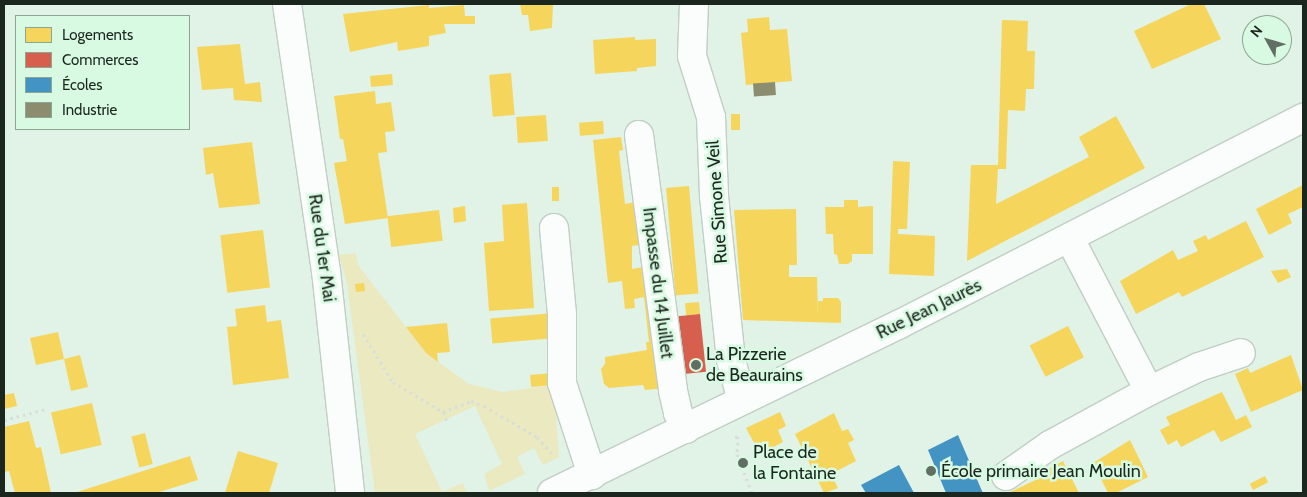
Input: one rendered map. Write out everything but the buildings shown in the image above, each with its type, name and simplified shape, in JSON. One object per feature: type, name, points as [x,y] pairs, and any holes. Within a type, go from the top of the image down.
[{"type":"street","name":"Rue du 1er Mai","points":[[287,4],[326,271],[350,493]]},
{"type":"street","name":"Rue Simone Veil","points":[[694,4],[692,56],[711,117],[714,196],[731,360],[742,401]]},
{"type":"street","name":"Rue Jean Jaurès","points":[[552,493],[588,463],[686,429],[1070,239],[1303,118]]},
{"type":"street","name":"Impasse du 14 Juillet","points":[[640,135],[673,391],[678,413],[686,429]]},
{"type":"street","points":[[554,228],[562,315],[562,383],[588,463]]},
{"type":"street","points":[[1070,239],[1148,391]]},
{"type":"street","points":[[1006,476],[1050,445],[1148,391],[1199,367],[1242,353]]},
{"type":"path","points":[[362,331],[393,382],[442,412],[448,423]]},
{"type":"path","points":[[442,412],[471,400],[537,437],[550,452],[559,457],[588,463]]},
{"type":"path","points":[[4,420],[46,409]]},
{"type":"path","points":[[730,439],[738,436],[737,454],[752,493]]},
{"type":"green space","points":[[356,253],[358,265],[426,353],[469,384],[503,392],[554,385],[559,457],[543,465],[534,448],[517,457],[525,474],[489,491],[484,474],[502,464],[475,406],[415,434],[442,492],[463,483],[467,493],[375,493],[347,284],[339,255]]},
{"type":"place","name":"La Pizzerie de Beaurains","points":[[696,365]]},
{"type":"place","name":"Place de la Fontaine","points":[[743,463]]},
{"type":"place","name":"École primaire Jean Moulin","points":[[931,471]]}]
